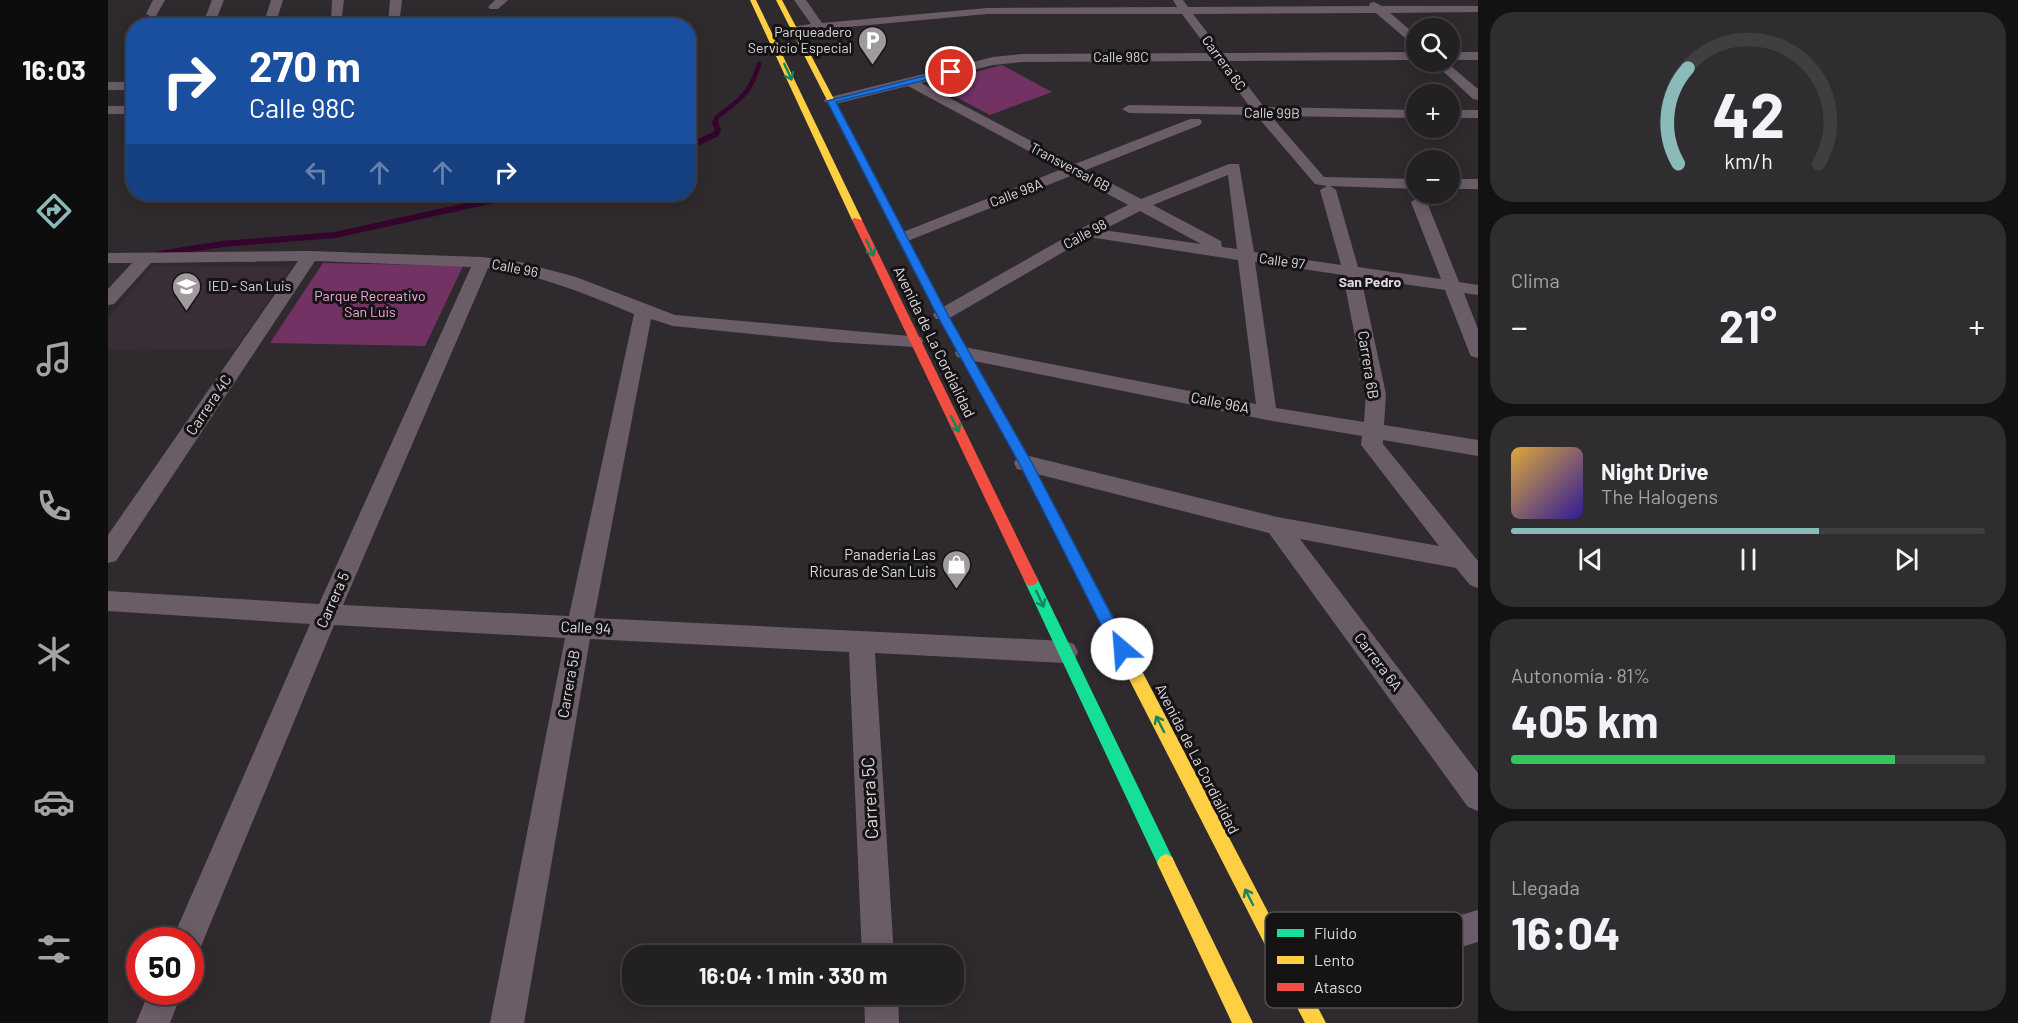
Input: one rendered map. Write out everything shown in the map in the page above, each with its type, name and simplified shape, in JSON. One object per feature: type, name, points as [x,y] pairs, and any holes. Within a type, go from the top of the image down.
[{"type":"main road","name":"Avenida de La Cordialidad","points":[[753,0],[914,341],[978,469],[1243,1023]]},
{"type":"main road","name":"Avenida de La Cordialidad","points":[[779,0],[904,237],[942,315],[1025,463],[1265,927]]},
{"type":"main road","name":"Avenida de La Cordialidad","points":[[1308,1008],[1316,1023]]},
{"type":"street","points":[[152,14],[159,0]]},
{"type":"street","points":[[212,18],[218,0]]},
{"type":"street","points":[[271,18],[278,0]]},
{"type":"street","points":[[337,18],[338,0]]},
{"type":"street","points":[[394,18],[396,0]]},
{"type":"street","points":[[800,0],[818,26]]},
{"type":"street","points":[[794,29],[987,11],[1180,4],[1372,4],[1478,9]]},
{"type":"street","name":"Carrera 6C","points":[[1180,4],[1261,112],[1324,185]]},
{"type":"street","points":[[1372,4],[1406,33]]},
{"type":"street","name":"Calle 98C","points":[[831,101],[993,61],[1022,58],[1406,56]]},
{"type":"street","points":[[1460,56],[1478,56]]},
{"type":"street","points":[[1450,72],[1478,96]]},
{"type":"street","name":"Transversal 6B","points":[[910,82],[1229,253]]},
{"type":"street","points":[[108,86],[126,87]]},
{"type":"street","name":"Calle 99B","points":[[1129,109],[1406,114]]},
{"type":"street","points":[[108,110],[126,110]]},
{"type":"street","points":[[1460,114],[1478,114]]},
{"type":"street","name":"Calle 98A","points":[[904,237],[1195,122]]},
{"type":"street","name":"Calle 98","points":[[942,315],[1086,232],[1140,205],[1234,167],[1246,255]]},
{"type":"street","points":[[1324,185],[1406,184]]},
{"type":"street","points":[[1460,184],[1478,184]]},
{"type":"street","name":"Carrera 6B","points":[[1324,185],[1351,271],[1376,394],[1372,445],[1478,579]]},
{"type":"street","points":[[1420,204],[1478,352]]},
{"type":"street","name":"Calle 97","points":[[1086,232],[1478,290]]},
{"type":"street","points":[[1246,255],[1267,413]]},
{"type":"street","name":"Calle 96","points":[[108,258],[310,256],[482,262],[520,267],[570,281],[644,311],[673,320],[832,336],[914,341]]},
{"type":"street","name":"Carrera 4C","points":[[108,554],[310,256]]},
{"type":"street","points":[[108,300],[146,258]]},
{"type":"street","name":"Carrera 5","points":[[194,927],[326,616],[482,262]]},
{"type":"street","name":"Carrera 5B","points":[[507,1023],[579,628],[644,311]]},
{"type":"street","name":"Calle 96A","points":[[964,353],[1267,413],[1478,448]]},
{"type":"street","points":[[1025,463],[1277,526],[1461,559]]},
{"type":"street","name":"Carrera 6A","points":[[1277,526],[1478,798]]},
{"type":"street","name":"Calle 94","points":[[108,601],[326,616],[861,640],[1065,652]]},
{"type":"street","name":"Carrera 5C","points":[[861,640],[878,945]]},
{"type":"street","points":[[1463,930],[1478,926]]},
{"type":"street","points":[[153,1023],[161,1005]]},
{"type":"street","points":[[881,1005],[882,1023]]},
{"type":"shaded area","name":"IED - San Luis","points":[[152,266],[292,267],[235,349],[108,350],[108,319]]},
{"type":"green space","points":[[1002,65],[1052,92],[990,115],[931,84]]},
{"type":"green space","name":"Parque Recreativo San Luis","points":[[323,263],[463,266],[425,346],[270,343]]},
{"type":"waterway","points":[[716,125],[716,118],[748,90],[759,64]]},
{"type":"waterway","points":[[696,143],[716,134],[718,129],[716,125]]},
{"type":"waterway","points":[[159,254],[222,244],[335,235],[489,201]]},
{"type":"traffic: fast","points":[[921,275],[1025,463],[1137,678]]},
{"type":"traffic: fast","points":[[1031,580],[1166,863]]},
{"type":"traffic: slow","points":[[753,0],[857,220]]},
{"type":"traffic: slow","points":[[779,0],[921,275]]},
{"type":"traffic: slow","points":[[1137,678],[1265,925]]},
{"type":"traffic: slow","points":[[1166,863],[1243,1023]]},
{"type":"traffic: slow","points":[[1308,1008],[1316,1023]]},
{"type":"traffic: jam","points":[[857,220],[1031,580]]},
{"type":"place","name":"Parqueadero Servicio Especial","points":[[873,66]]},
{"type":"place","name":"IED - San Luis","points":[[187,312]]},
{"type":"place","name":"Panaderia Las Ricuras de San Luis","points":[[957,590]]},
{"type":"district","name":"San Pedro","points":[[1370,282]]},
{"type":"route","points":[[951,72],[831,101],[875,181],[942,315],[1025,463],[1122,649]]}]
